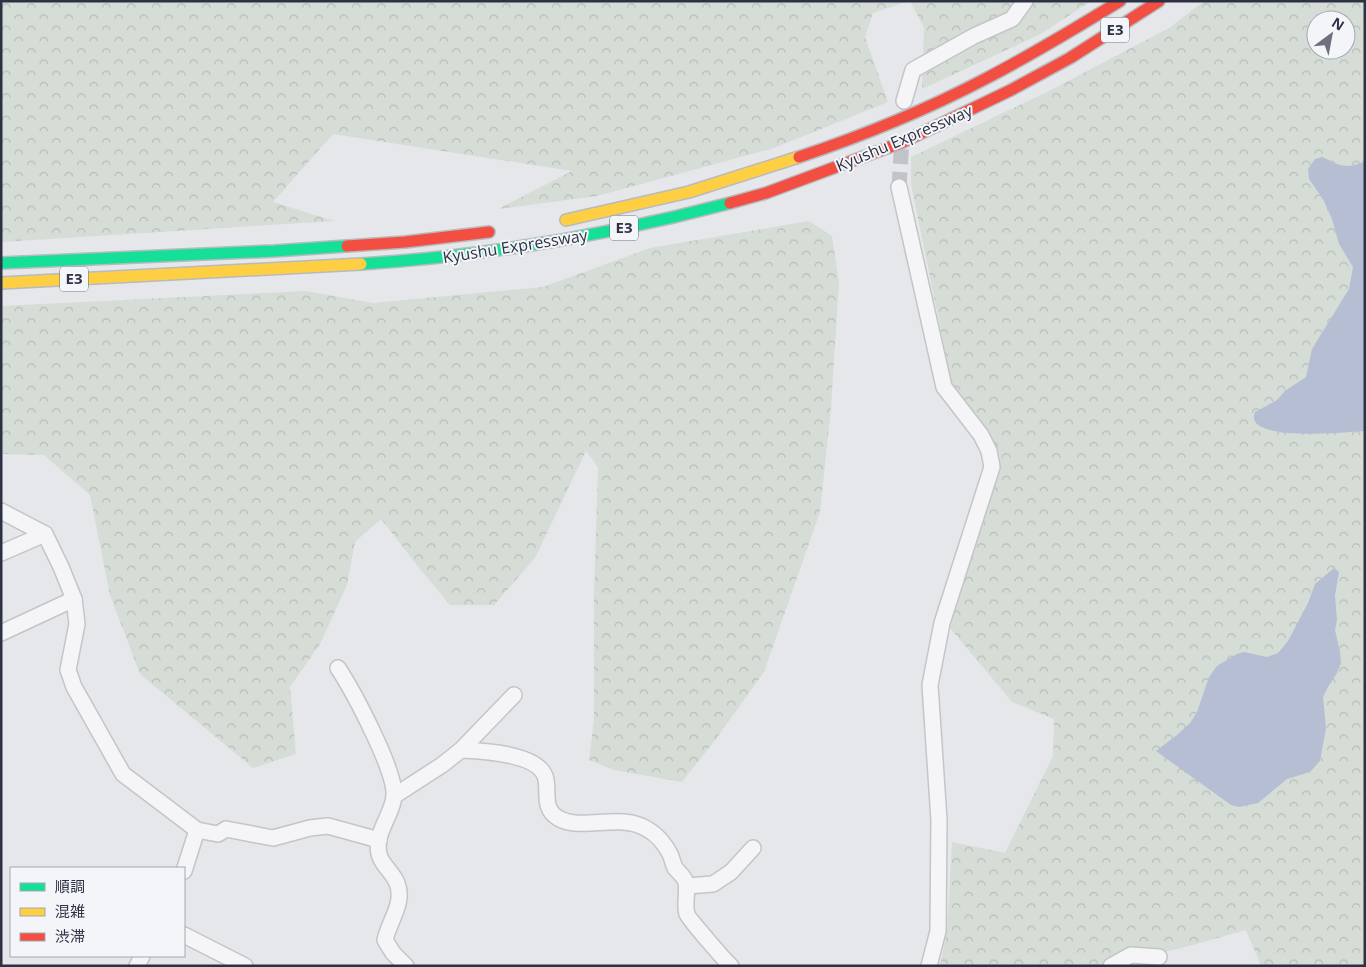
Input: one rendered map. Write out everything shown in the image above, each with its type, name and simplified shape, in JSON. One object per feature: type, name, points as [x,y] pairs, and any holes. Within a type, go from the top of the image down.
[{"type":"highway","name":"Kyushu Expressway","points":[[552,222],[607,212],[678,195],[759,172],[842,142],[937,103],[998,73],[1057,40],[1120,1]]},
{"type":"highway","name":"Kyushu Expressway","points":[[1,283],[278,270],[414,261],[526,246],[684,215],[766,193],[903,142],[1011,90],[1070,58],[1159,1]]},
{"type":"highway","name":"Kyushu Expressway","points":[[1,262],[274,251],[405,242],[497,231]]},
{"type":"street","points":[[904,102],[913,70],[974,36],[1012,19],[1025,1]]},
{"type":"street","points":[[899,187],[944,388],[981,435],[990,451],[992,467],[942,624],[930,685],[939,829],[938,931],[929,966]]},
{"type":"street","points":[[1,511],[45,534],[61,567],[74,599],[77,624],[68,670],[74,687],[123,774],[198,830],[218,834],[226,829],[273,838],[310,828],[328,826],[379,840]]},
{"type":"street","points":[[1,553],[45,534]]},
{"type":"street","points":[[1,633],[74,599]]},
{"type":"street","points":[[338,668],[350,686],[391,773],[394,796],[379,840],[379,855],[397,884],[399,896],[396,912],[384,940],[391,959],[406,966]]},
{"type":"street","points":[[394,796],[442,765],[461,750],[514,695]]},
{"type":"street","points":[[461,750],[489,751],[534,764],[545,776],[546,795],[550,812],[558,818],[570,822],[621,821],[645,827],[656,835],[669,851],[675,868],[686,881],[687,914],[731,966]]},
{"type":"street","points":[[185,868],[198,830]]},
{"type":"street","points":[[687,886],[713,884],[731,872],[752,848]]},
{"type":"street","points":[[185,936],[245,966]]},
{"type":"street","points":[[1111,966],[1131,955],[1158,957]]},
{"type":"green space","points":[[1,1],[909,1],[873,13],[865,37],[888,102],[774,148],[597,196],[498,209],[572,171],[333,134],[273,202],[334,221],[1,242]]},
{"type":"green space","points":[[910,1],[1091,1],[1041,34],[922,89],[924,28]]},
{"type":"green space","points":[[1204,1],[1365,1],[1365,966],[1261,966],[1246,930],[1109,966],[940,966],[947,931],[952,842],[1005,853],[1053,756],[1054,719],[1012,702],[950,628],[1000,457],[984,426],[952,385],[911,184],[911,157],[1049,91],[1169,28]]},
{"type":"green space","points":[[809,221],[832,236],[839,283],[831,407],[820,512],[764,672],[716,739],[682,782],[614,770],[589,760],[594,720],[594,596],[598,467],[586,451],[535,558],[494,605],[450,605],[381,519],[355,542],[347,585],[320,644],[290,687],[296,754],[253,768],[140,674],[110,595],[90,495],[44,455],[1,454],[1,306],[306,291],[373,303],[543,287],[650,248]]},
{"type":"water","points":[[1322,157],[1347,166],[1363,162],[1365,158],[1365,431],[1320,434],[1280,432],[1264,428],[1255,422],[1255,412],[1277,400],[1285,391],[1306,377],[1312,349],[1349,289],[1353,267],[1339,244],[1332,219],[1323,199],[1309,179],[1308,169],[1315,159]]},
{"type":"water","points":[[1334,568],[1339,572],[1335,595],[1337,620],[1335,630],[1341,663],[1323,697],[1326,728],[1320,761],[1310,772],[1287,779],[1258,803],[1239,807],[1231,805],[1156,751],[1191,722],[1197,712],[1209,677],[1217,666],[1244,652],[1267,657],[1278,653],[1288,641],[1308,603],[1315,584]]},
{"type":"tunnel","points":[[899,187],[902,139]]},
{"type":"traffic: fast","points":[[361,264],[454,256],[547,243],[639,225],[730,203]]},
{"type":"traffic: fast","points":[[1,263],[347,246]]},
{"type":"traffic: slow","points":[[566,220],[689,192],[799,157]]},
{"type":"traffic: slow","points":[[1,283],[361,264]]},
{"type":"traffic: jam","points":[[799,157],[894,122],[963,90],[1036,51],[1120,1]]},
{"type":"traffic: jam","points":[[730,203],[766,193],[903,142],[1011,90],[1070,58],[1159,1]]},
{"type":"traffic: jam","points":[[347,246],[405,242],[489,232]]}]
